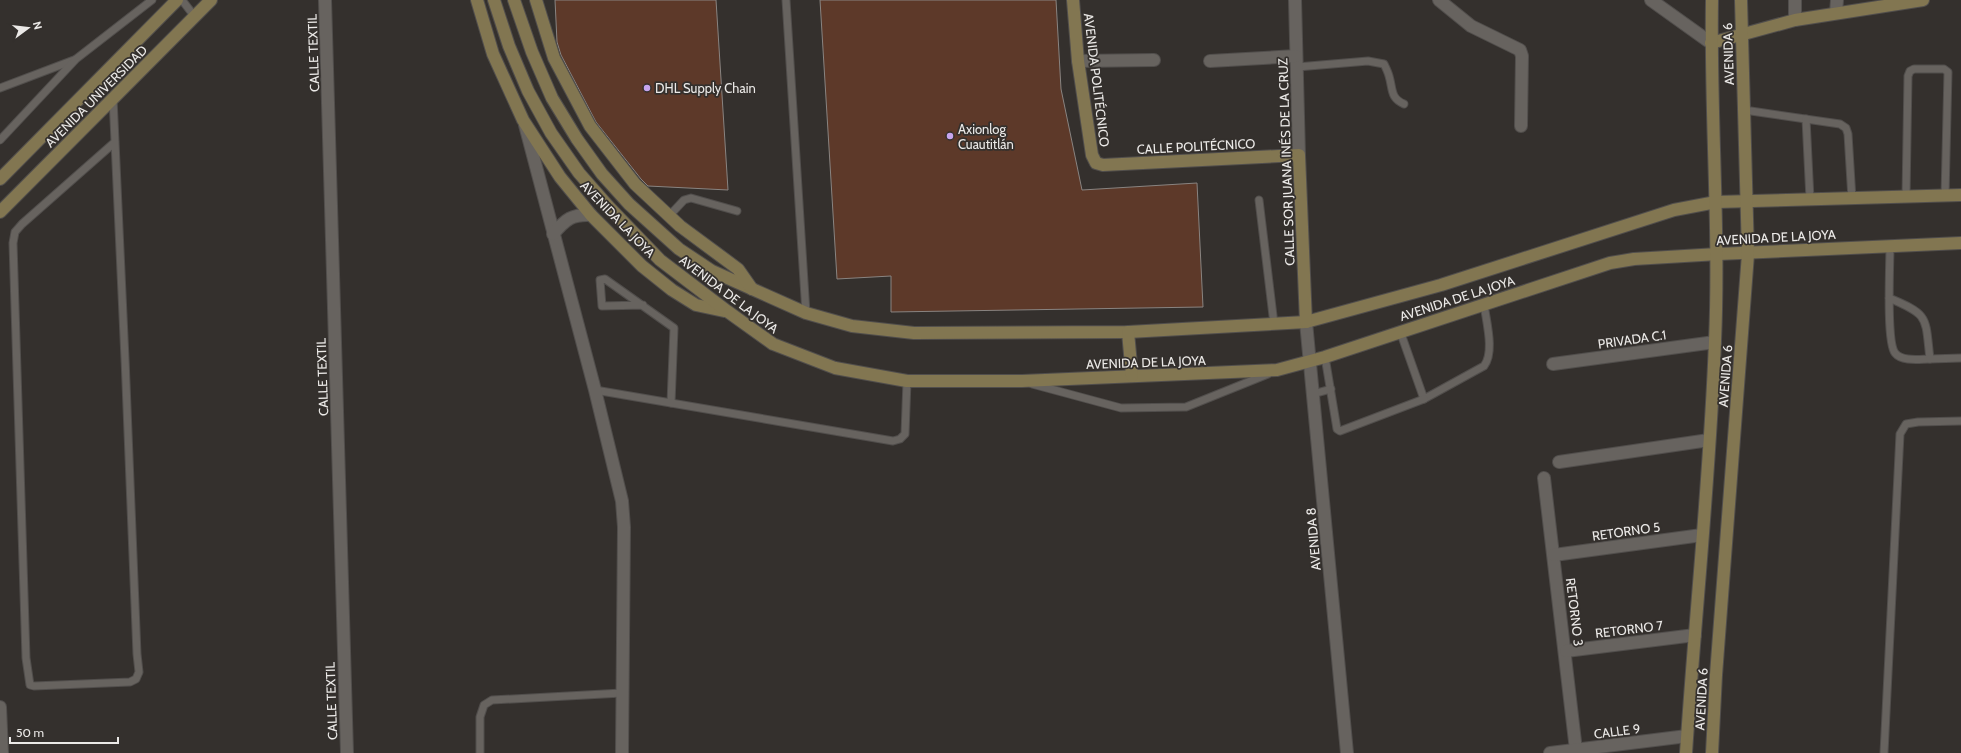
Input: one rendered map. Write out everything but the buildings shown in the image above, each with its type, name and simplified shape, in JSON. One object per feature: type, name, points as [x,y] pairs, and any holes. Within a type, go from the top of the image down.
[{"type":"main road","name":"AVENIDA UNIVERSIDAD","points":[[0,179],[177,0]]},
{"type":"main road","name":"AVENIDA UNIVERSIDAD","points":[[0,212],[211,0]]},
{"type":"main road","name":"AVENIDA LA JOYA","points":[[477,0],[493,54],[523,120],[560,177],[591,215],[642,266],[672,290],[696,305],[727,311]]},
{"type":"main road","name":"AVENIDA DE LA JOYA","points":[[494,0],[509,46],[528,92],[551,133],[584,179],[660,260],[773,344],[835,368],[907,381],[1022,381],[1277,370],[1310,361],[1610,263],[1634,259],[1718,254],[1748,254],[1961,243]]},
{"type":"main road","name":"AVENIDA DE LA JOYA","points":[[514,0],[532,52],[552,98],[577,139],[602,174],[629,204],[680,249],[712,271],[806,313],[852,326],[914,332],[1128,332],[1306,322],[1441,285],[1674,210],[1716,202],[1961,195]]},
{"type":"main road","points":[[536,0],[554,58],[590,126],[635,184],[669,216],[738,269],[752,290]]},
{"type":"main road","name":"AVENIDA POLITÉCNICO","points":[[1073,0],[1078,61],[1092,155],[1096,162]]},
{"type":"main road","name":"AVENIDA 6","points":[[1686,753],[1715,342],[1718,254],[1711,43],[1712,0]]},
{"type":"main road","name":"AVENIDA 6","points":[[1712,753],[1716,675],[1748,254],[1748,201],[1741,0]]},
{"type":"main road","points":[[1711,43],[1795,20],[1923,0]]},
{"type":"main road","name":"CALLE POLITÉCNICO","points":[[1096,162],[1102,165],[1299,155]]},
{"type":"main road","name":"CALLE SOR JUANA INÉS DE LA CRUZ","points":[[1299,155],[1306,322]]},
{"type":"main road","points":[[1128,332],[1132,376]]},
{"type":"street","name":"CALLE TEXTIL","points":[[325,0],[347,753]]},
{"type":"street","name":"CALLE SOR JUANA INÉS DE LA CRUZ","points":[[1295,0],[1299,155]]},
{"type":"street","points":[[1439,0],[1471,26],[1520,50],[1522,56],[1521,126]]},
{"type":"street","points":[[1651,0],[1711,43]]},
{"type":"street","points":[[1795,0],[1795,20]]},
{"type":"street","points":[[1836,13],[1837,0]]},
{"type":"street","points":[[1078,61],[1154,60]]},
{"type":"street","points":[[1210,61],[1296,62]]},
{"type":"street","points":[[523,120],[595,390],[622,501],[624,527],[622,753]]},
{"type":"street","points":[[553,234],[569,218],[578,214],[591,215]]},
{"type":"street","name":"AVENIDA 8","points":[[1306,322],[1347,753]]},
{"type":"street","name":"PRIVADA C.1","points":[[1553,364],[1715,342]]},
{"type":"street","points":[[1559,462],[1709,440]]},
{"type":"street","name":"RETORNO 3","points":[[1544,478],[1566,651],[1576,750]]},
{"type":"street","name":"RETORNO 5","points":[[1554,555],[1702,535]]},
{"type":"street","name":"RETORNO 7","points":[[1566,651],[1695,635]]},
{"type":"street","points":[[0,707],[2,753]]},
{"type":"street","name":"CALLE 9","points":[[1550,753],[1687,736]]},
{"type":"lane","points":[[0,140],[76,59],[152,0]]},
{"type":"lane","points":[[182,0],[195,17]]},
{"type":"lane","points":[[786,0],[806,313]]},
{"type":"lane","points":[[0,88],[76,59]]},
{"type":"lane","points":[[1296,62],[1368,60],[1384,64],[1389,75],[1392,94],[1398,101],[1404,104]]},
{"type":"lane","points":[[1906,197],[1908,76],[1910,71],[1914,69],[1944,69],[1948,72],[1945,196]]},
{"type":"lane","points":[[113,98],[116,142],[139,672],[136,679],[130,682],[34,686],[30,685],[28,679],[26,658],[13,243],[15,232],[22,224],[116,142]]},
{"type":"lane","points":[[1744,110],[1840,124],[1846,128],[1848,134],[1852,198]]},
{"type":"lane","points":[[1806,119],[1810,200]]},
{"type":"lane","points":[[669,216],[684,200],[691,198],[737,211]]},
{"type":"lane","points":[[1259,200],[1274,324]]},
{"type":"lane","points":[[1890,246],[1889,298],[1891,342],[1894,353],[1903,358],[1961,358]]},
{"type":"lane","points":[[643,305],[602,306],[600,280],[605,279],[643,305],[674,328],[671,403]]},
{"type":"lane","points":[[1889,298],[1914,308],[1921,315],[1926,324],[1930,359]]},
{"type":"lane","points":[[1325,356],[1337,429],[1340,431],[1424,399],[1484,366],[1488,360],[1490,352],[1484,304]]},
{"type":"lane","points":[[1400,331],[1424,399]]},
{"type":"lane","points":[[1022,381],[1122,408],[1186,407],[1277,370]]},
{"type":"lane","points":[[595,390],[893,441],[900,439],[905,434],[907,381]]},
{"type":"lane","points":[[1313,394],[1331,389]]},
{"type":"lane","points":[[1884,753],[1900,434],[1906,424],[1961,420]]},
{"type":"lane","points":[[480,753],[480,717],[484,705],[492,700],[622,693]]},
{"type":"place","name":"DHL Supply Chain","points":[[647,88]]},
{"type":"place","name":"Axionlog Cuautitlán","points":[[950,136]]}]
